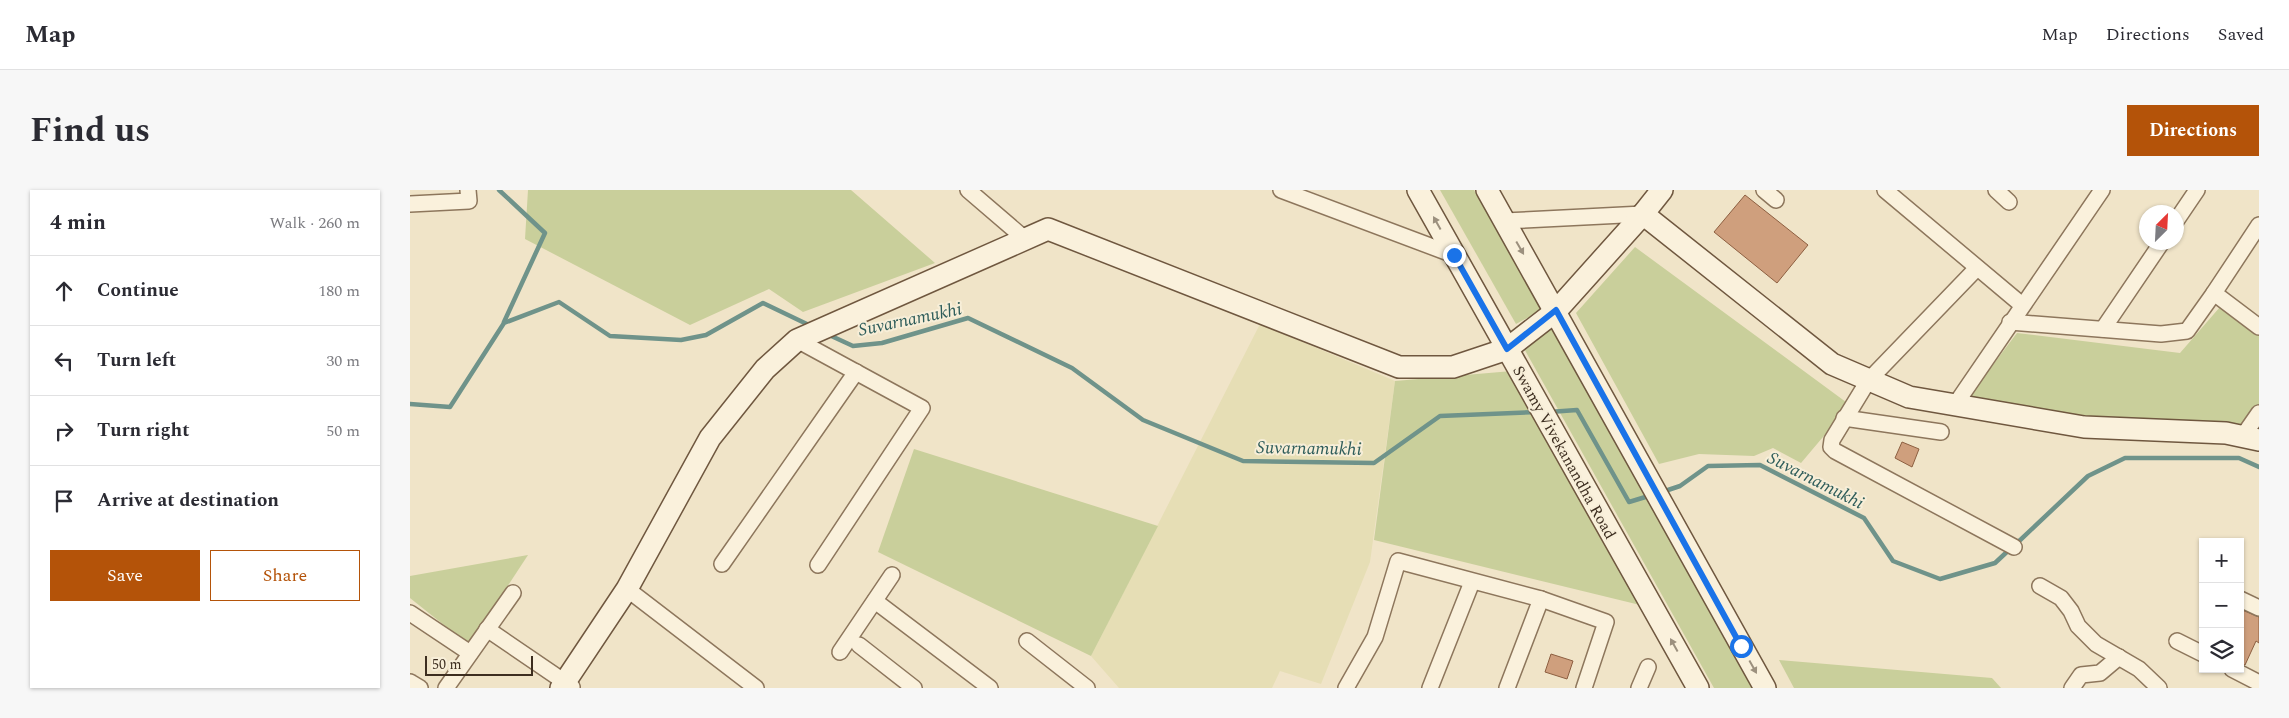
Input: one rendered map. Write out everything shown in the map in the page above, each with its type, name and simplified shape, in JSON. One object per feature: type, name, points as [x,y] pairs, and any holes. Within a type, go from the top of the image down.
[{"type":"street","points":[[410,204],[469,201],[468,190]]},
{"type":"street","points":[[968,190],[1025,239]]},
{"type":"street","points":[[1281,190],[1454,255]]},
{"type":"street","name":"Swamy Vivekanandha Road","points":[[1418,190],[1698,688]]},
{"type":"street","points":[[1487,190],[1556,310],[1764,688]]},
{"type":"street","points":[[487,629],[567,686],[627,589],[710,438],[765,369],[798,340],[1048,229],[1400,367],[1453,367],[1507,349],[1556,310],[1644,214],[1662,190]]},
{"type":"street","points":[[1885,190],[2022,306]]},
{"type":"street","points":[[1996,190],[2009,202]]},
{"type":"street","points":[[1955,405],[2102,190]]},
{"type":"street","points":[[2184,209],[2197,190]]},
{"type":"street","points":[[1504,221],[1644,214],[1832,364],[1909,397],[2084,427],[2226,433],[2251,438],[2259,413]]},
{"type":"street","points":[[2010,322],[2161,334],[2187,331],[2259,225]]},
{"type":"street","points":[[2103,330],[2157,250]]},
{"type":"street","points":[[1977,268],[1868,381],[1844,418],[1832,440],[1831,447],[1835,451],[2014,547]]},
{"type":"street","points":[[2214,293],[2259,327]]},
{"type":"street","points":[[798,340],[922,408],[818,565]]},
{"type":"street","points":[[722,564],[856,372]]},
{"type":"street","points":[[1844,418],[1941,432]]},
{"type":"street","points":[[1346,688],[1375,637],[1398,561],[1541,599],[1606,622],[1584,688]]},
{"type":"street","points":[[840,652],[892,575]]},
{"type":"street","points":[[1430,688],[1472,582]]},
{"type":"street","points":[[2040,586],[2061,598],[2071,611],[2078,626],[2096,644],[2139,669],[2159,688]]},
{"type":"street","points":[[627,589],[756,688]]},
{"type":"street","points":[[446,688],[513,593]]},
{"type":"street","points":[[1507,688],[1541,599]]},
{"type":"street","points":[[875,601],[990,688]]},
{"type":"street","points":[[2244,601],[2259,608]]},
{"type":"street","points":[[410,613],[470,654]]},
{"type":"street","points":[[1027,640],[1087,688]]},
{"type":"street","points":[[2177,640],[2199,652]]},
{"type":"street","points":[[858,644],[914,688]]},
{"type":"street","points":[[2072,688],[2081,675],[2100,673],[2119,657]]},
{"type":"street","points":[[1640,688],[1648,667]]},
{"type":"street","points":[[2239,673],[2259,684]]},
{"type":"street","points":[[410,682],[420,688]]},
{"type":"shaded area","points":[[1260,324],[1395,381],[1370,562],[1321,684],[1280,671],[1272,688],[1119,688],[1091,656]]},
{"type":"green space","points":[[528,190],[851,190],[935,263],[803,312],[769,289],[690,325],[525,239]]},
{"type":"green space","points":[[1440,190],[1474,190],[1542,310],[1516,324]]},
{"type":"green space","points":[[1635,247],[1850,405],[1801,463],[1773,448],[1754,456],[1699,454],[1659,464],[1576,313]]},
{"type":"green space","points":[[2220,307],[2259,336],[2259,404],[2244,429],[1961,407],[2017,333],[2180,353]]},
{"type":"green space","points":[[1552,328],[1754,688],[1714,688],[1522,345]]},
{"type":"green space","points":[[1512,371],[1640,605],[1374,540],[1395,381]]},
{"type":"green space","points":[[914,449],[1158,526],[1091,656],[878,552]]},
{"type":"green space","points":[[528,555],[469,645],[410,598],[410,576]]},
{"type":"green space","points":[[1779,660],[1992,678],[2001,688],[1794,688]]},
{"type":"building","points":[[1745,195],[1808,245],[1777,283],[1714,232]]},
{"type":"building","points":[[1902,442],[1919,449],[1912,467],[1895,458]]},
{"type":"building","points":[[2244,611],[2259,617],[2259,643],[2256,641],[2245,665]]},
{"type":"building","points":[[1551,654],[1573,661],[1567,679],[1545,672]]},
{"type":"waterway","points":[[499,190],[545,233],[504,322]]},
{"type":"waterway","name":"Suvarnamukhi","points":[[410,404],[450,407],[504,323],[559,302],[610,336],[681,340],[706,335],[763,303],[811,326]]},
{"type":"waterway","name":"Suvarnamukhi","points":[[827,334],[853,346],[882,343],[968,318],[1072,368],[1143,420],[1243,461],[1374,463],[1440,416],[1536,412]]},
{"type":"waterway","name":"Suvarnamukhi","points":[[1549,412],[1577,410],[1629,502],[1652,495]]},
{"type":"waterway","name":"Suvarnamukhi","points":[[2016,544],[2088,476],[2125,458],[2239,458],[2259,467]]},
{"type":"waterway","name":"Suvarnamukhi","points":[[1662,492],[1680,486],[1708,466],[1760,465],[1864,518],[1893,561],[1940,579],[1995,563],[2010,549]]},
{"type":"route","points":[[1454,255],[1507,349],[1556,310],[1741,646]]}]
